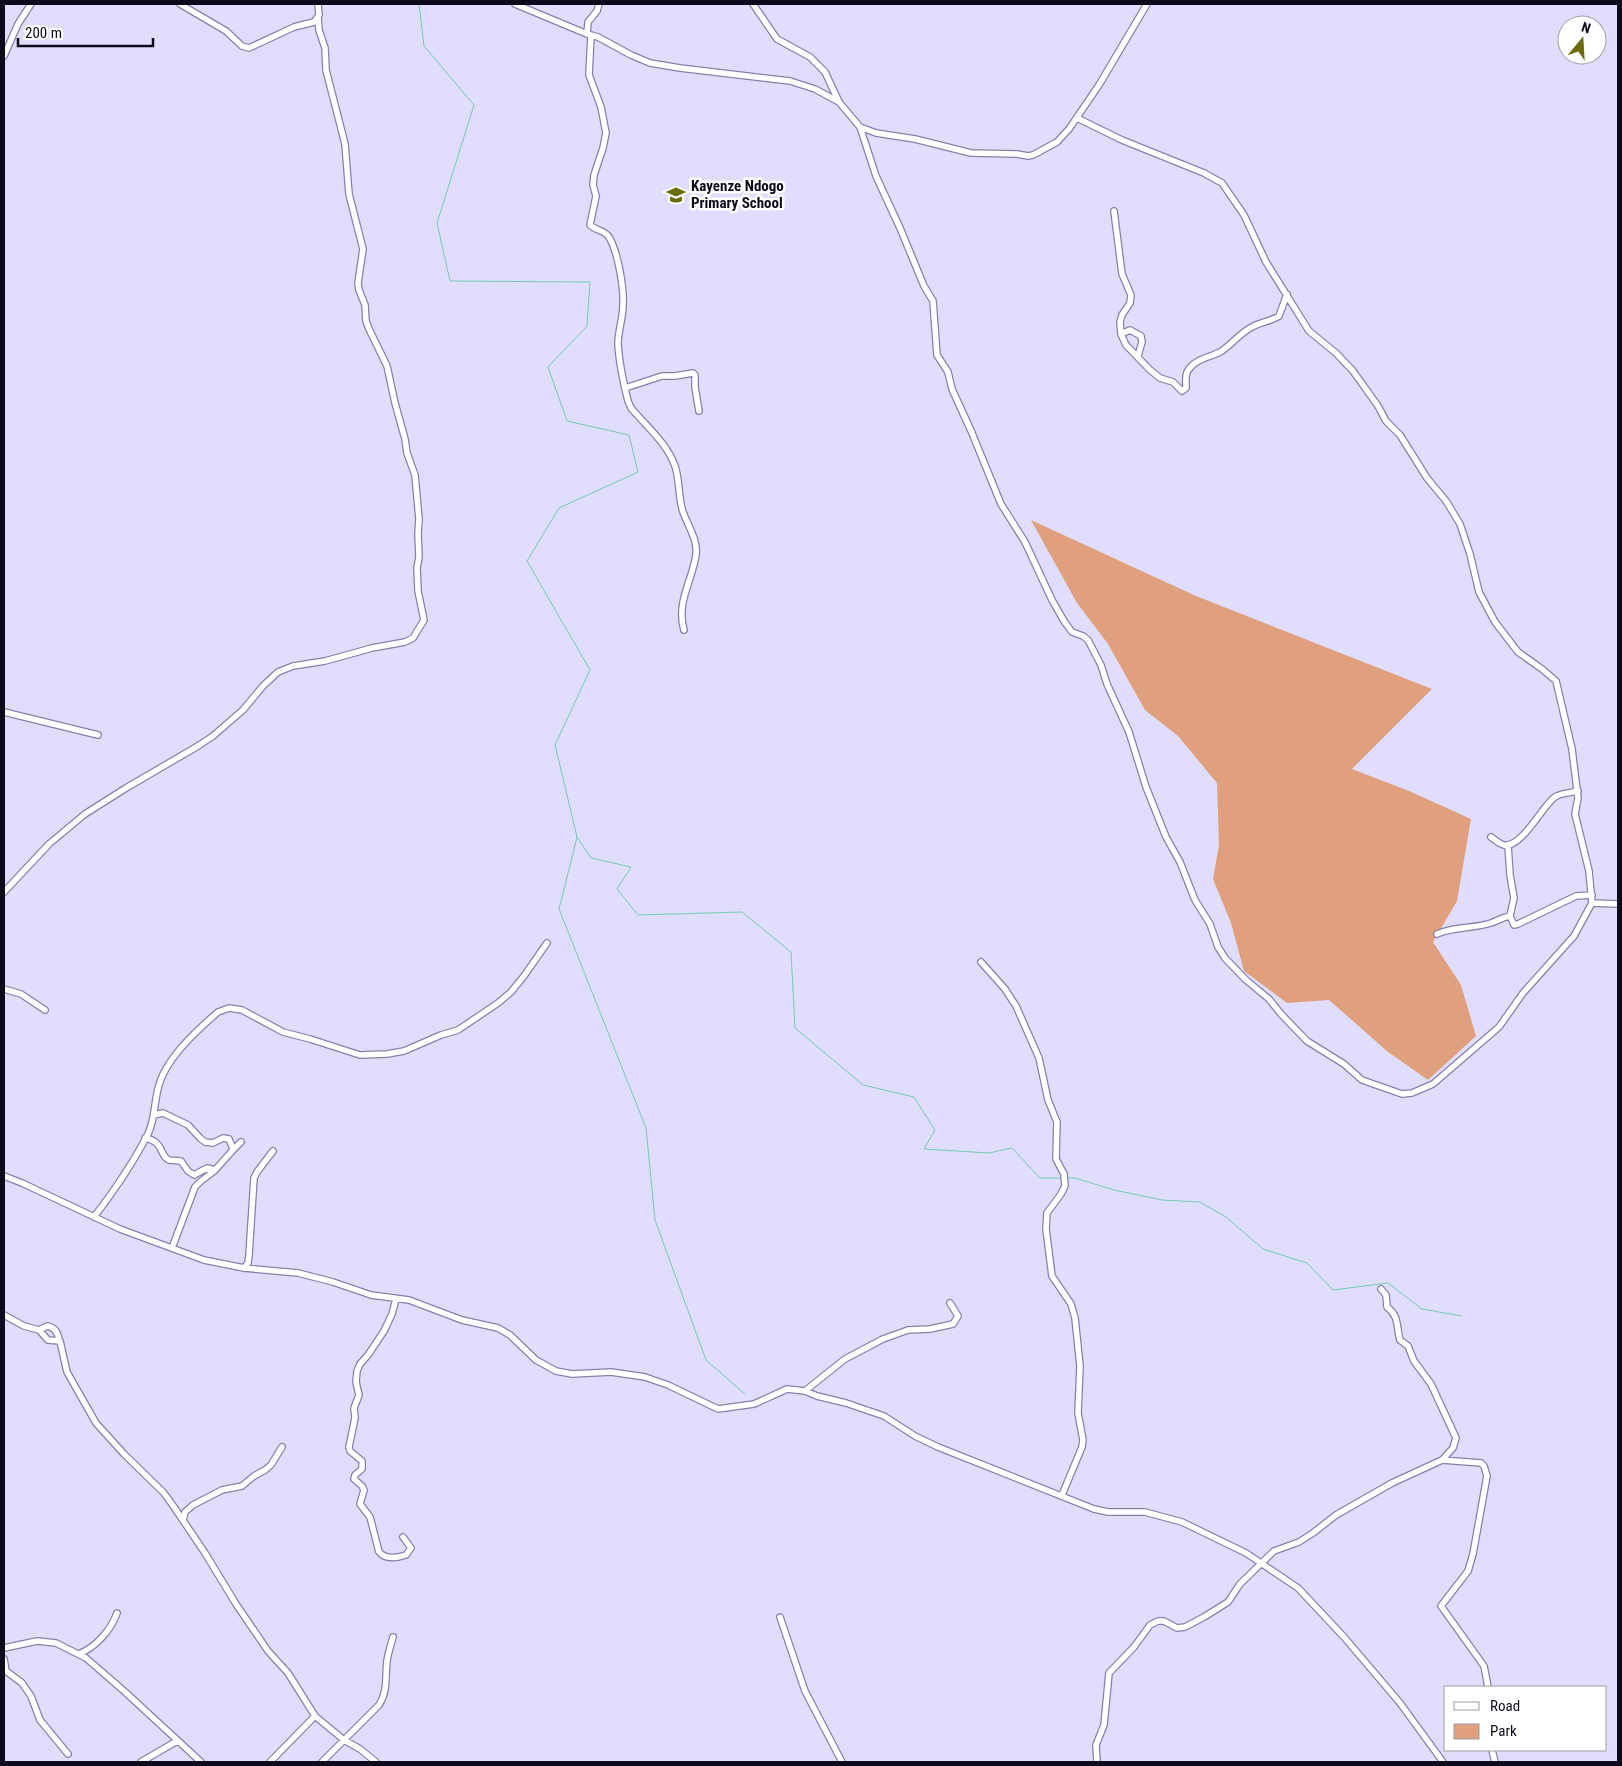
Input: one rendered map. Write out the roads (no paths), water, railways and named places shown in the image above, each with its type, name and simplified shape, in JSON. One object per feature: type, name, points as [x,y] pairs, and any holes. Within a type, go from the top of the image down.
[{"type":"street","points":[[4,56],[18,24],[31,4]]},
{"type":"street","points":[[180,4],[226,32],[242,46],[249,48],[294,27],[314,22],[318,17]]},
{"type":"street","points":[[4,892],[49,844],[85,814],[213,736],[243,710],[263,686],[278,672],[293,666],[325,661],[372,648],[405,642],[413,638],[424,620],[417,580],[419,519],[415,475],[407,453],[387,366],[367,324],[365,305],[359,290],[358,283],[363,249],[349,194],[345,144],[326,70],[325,48],[318,30],[318,4]]},
{"type":"street","points":[[516,4],[605,41],[632,56],[650,63],[790,81],[815,89],[839,102]]},
{"type":"street","points":[[600,4],[588,22],[588,75],[601,107],[606,133],[604,148],[594,175],[593,185],[596,196],[590,225],[592,228],[608,234],[621,275],[623,306],[618,341],[625,388],[631,408],[662,444],[675,466],[681,504],[696,546],[695,562],[685,593],[682,611],[684,630]]},
{"type":"street","points":[[753,4],[776,39],[810,57],[825,72],[839,102],[860,126],[876,176],[924,286],[933,301],[937,355],[948,372],[952,389],[1001,504],[1021,534],[1064,621],[1072,632],[1088,640],[1103,668],[1108,687],[1129,732],[1146,787],[1162,828],[1180,863],[1195,900],[1210,924],[1218,947],[1239,973],[1269,1000],[1307,1041],[1344,1064],[1362,1080],[1402,1094],[1412,1093],[1433,1084],[1499,1028],[1523,993],[1574,936],[1592,903],[1589,871],[1575,814],[1578,792],[1572,749],[1556,681],[1518,652],[1498,627],[1479,592],[1470,554],[1460,524],[1446,501],[1421,470],[1400,435],[1386,421],[1358,377],[1336,353],[1308,331],[1266,262],[1244,216],[1222,183],[1204,173],[1122,140],[1077,118]]},
{"type":"street","points":[[860,126],[876,133],[922,141],[966,152],[1028,156],[1057,142],[1077,118],[1148,4]]},
{"type":"street","points":[[1114,211],[1122,274],[1131,296],[1130,303],[1120,322],[1121,334],[1126,345],[1150,370],[1160,378],[1170,380],[1180,390],[1184,390],[1187,374],[1193,366],[1204,358],[1218,353],[1254,326],[1279,316],[1287,294]]},
{"type":"street","points":[[1121,334],[1130,330],[1141,336],[1142,342],[1138,356]]},
{"type":"street","points":[[625,388],[662,376],[693,373],[695,375],[699,411]]},
{"type":"street","points":[[4,712],[98,735]]},
{"type":"street","points":[[1491,837],[1508,845],[1526,833],[1540,813],[1556,796],[1578,792]]},
{"type":"street","points":[[1508,845],[1514,898],[1510,916],[1514,925],[1576,896],[1592,895]]},
{"type":"street","points":[[1592,903],[1618,904]]},
{"type":"street","points":[[1437,934],[1446,930],[1490,923],[1510,916]]},
{"type":"street","points":[[94,1217],[113,1192],[145,1138],[154,1115],[158,1088],[169,1063],[218,1012],[229,1008],[242,1010],[282,1032],[354,1054],[387,1054],[404,1051],[441,1035],[458,1030],[498,1003],[511,992],[547,943]]},
{"type":"street","points":[[980,962],[991,971],[1006,989],[1016,1006],[1039,1058],[1048,1100],[1057,1122],[1056,1159],[1064,1174],[1065,1186],[1047,1213],[1046,1229],[1052,1276],[1071,1304],[1075,1318],[1080,1366],[1078,1413],[1084,1440],[1062,1495]]},
{"type":"street","points":[[4,989],[21,994],[45,1010]]},
{"type":"street","points":[[154,1115],[163,1113],[184,1122],[205,1142],[214,1143],[223,1138],[228,1139],[233,1149]]},
{"type":"street","points":[[145,1138],[155,1141],[160,1146],[165,1157],[170,1160],[181,1161],[188,1171],[194,1175],[207,1168],[215,1170]]},
{"type":"street","points":[[172,1248],[195,1187],[202,1179],[215,1170],[241,1142]]},
{"type":"street","points":[[244,1268],[248,1262],[249,1255],[254,1178],[273,1151]]},
{"type":"street","points":[[4,1176],[126,1232],[213,1262],[244,1268],[298,1273],[333,1282],[364,1294],[409,1300],[462,1320],[504,1331],[536,1360],[556,1371],[572,1374],[610,1372],[645,1377],[668,1385],[718,1409],[754,1404],[787,1390],[805,1391],[884,1416],[915,1436],[938,1447],[1102,1511],[1145,1512],[1171,1518],[1186,1524],[1246,1553],[1298,1588],[1400,1703],[1443,1762]]},
{"type":"street","points":[[1097,1762],[1096,1745],[1104,1725],[1108,1679],[1112,1669],[1134,1646],[1150,1625],[1158,1621],[1164,1621],[1178,1628],[1185,1627],[1204,1618],[1228,1602],[1240,1584],[1274,1551],[1288,1547],[1314,1533],[1336,1515],[1392,1483],[1442,1460],[1453,1448],[1456,1438],[1431,1384],[1414,1361],[1408,1346],[1400,1340],[1398,1335],[1399,1329],[1393,1312],[1387,1307],[1386,1295],[1381,1289]]},
{"type":"street","points":[[396,1299],[386,1326],[360,1364],[357,1372],[356,1382],[360,1395],[354,1408],[354,1422],[349,1446],[350,1451],[362,1461],[362,1469],[355,1475],[354,1479],[363,1488],[364,1492],[360,1504],[370,1517],[378,1552],[389,1558],[406,1555],[411,1548],[403,1537]]},
{"type":"street","points":[[805,1391],[851,1355],[883,1339],[912,1329],[930,1329],[953,1324],[958,1316],[950,1303]]},
{"type":"street","points":[[4,1315],[24,1326],[39,1330],[48,1340],[59,1340]]},
{"type":"street","points":[[39,1330],[47,1326],[57,1332],[67,1372],[96,1423],[124,1454],[164,1493],[236,1604],[268,1651],[288,1673],[315,1716],[344,1740],[360,1748],[376,1762]]},
{"type":"street","points":[[183,1520],[185,1512],[192,1505],[222,1490],[242,1486],[265,1470],[282,1446]]},
{"type":"street","points":[[1442,1460],[1481,1463],[1487,1476],[1474,1554],[1468,1571],[1441,1606],[1484,1666],[1488,1686]]},
{"type":"street","points":[[79,1654],[92,1647],[111,1627],[117,1613]]},
{"type":"street","points":[[780,1617],[805,1692],[842,1762]]},
{"type":"street","points":[[322,1762],[379,1705],[384,1697],[388,1656],[393,1637]]},
{"type":"street","points":[[4,1648],[37,1641],[56,1644],[86,1658],[201,1762]]},
{"type":"street","points":[[4,1659],[6,1671],[22,1683],[31,1696],[40,1720],[68,1754]]},
{"type":"street","points":[[270,1762],[315,1716]]},
{"type":"street","points":[[140,1762],[177,1741]]},
{"type":"waterway","points":[[419,4],[424,46],[474,105],[437,223],[450,281],[590,282],[587,326],[548,367],[567,421],[629,435],[638,472],[559,508],[527,561],[590,670],[555,745],[577,837],[591,858],[631,867],[617,889],[638,915],[742,912],[791,952],[795,1028],[863,1085],[914,1097],[935,1130],[924,1149],[989,1153],[1012,1148],[1040,1178],[1061,1178]]},
{"type":"waterway","points":[[577,837],[559,909],[646,1128],[655,1220],[706,1360],[745,1394]]},
{"type":"waterway","points":[[1068,1178],[1075,1178],[1114,1190],[1162,1200],[1200,1202],[1226,1217],[1263,1249],[1307,1263],[1333,1290],[1388,1283],[1422,1309],[1462,1316]]},
{"type":"place","name":"Kayenze Ndogo Primary School","points":[[676,195]]}]
